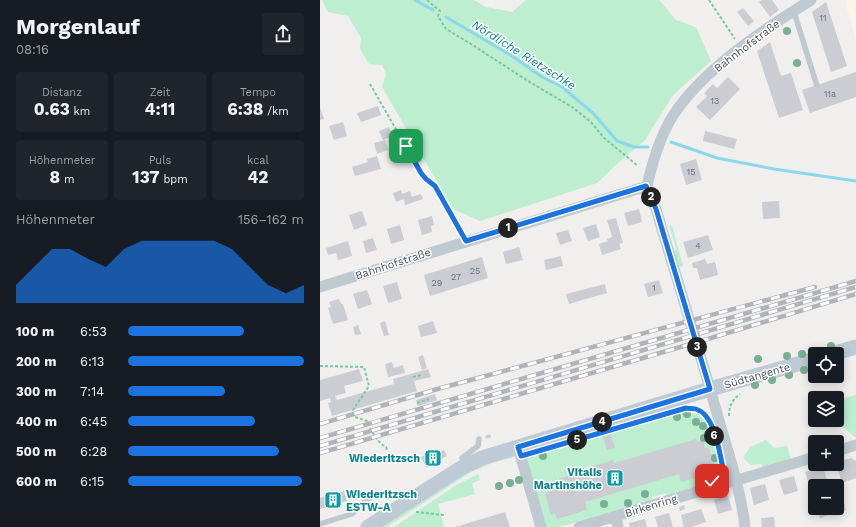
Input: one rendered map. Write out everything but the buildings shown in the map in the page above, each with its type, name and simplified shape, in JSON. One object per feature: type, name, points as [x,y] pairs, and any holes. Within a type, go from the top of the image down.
[{"type":"street","name":"Bahnhofstraße","points":[[320,287],[646,186],[657,151],[667,127],[678,107],[720,63],[811,0]]},
{"type":"street","points":[[646,186],[656,209],[710,389],[736,480],[744,514],[745,527]]},
{"type":"street","points":[[844,350],[856,347]]},
{"type":"street","name":"Südtangente","points":[[368,527],[465,466],[482,458],[808,361]]},
{"type":"street","points":[[844,448],[856,445]]},
{"type":"street","points":[[518,447],[541,527]]},
{"type":"street","name":"Birkenring","points":[[579,527],[617,522],[736,480],[808,459]]},
{"type":"lane","points":[[794,12],[817,86]]},
{"type":"lane","points":[[465,466],[462,458],[478,446],[479,439]]},
{"type":"lane","points":[[320,524],[352,514],[366,500],[379,494]]},
{"type":"path","points":[[426,0],[440,11],[438,16],[446,29],[572,107],[591,122],[603,137],[638,166]]},
{"type":"path","points":[[709,0],[742,48]]},
{"type":"path","points":[[370,84],[421,173],[435,186],[466,241]]},
{"type":"path","points":[[320,366],[364,367],[369,386],[353,410],[356,417],[367,421],[380,444],[386,447],[387,451]]},
{"type":"path","points":[[413,377],[422,375]]},
{"type":"path","points":[[731,423],[729,415],[733,400],[745,392]]},
{"type":"path","points":[[417,403],[429,399]]},
{"type":"path","points":[[686,408],[696,409],[708,419]]},
{"type":"path","points":[[420,507],[414,511],[444,515]]},
{"type":"shaded area","points":[[846,0],[856,0],[856,41],[847,8]]},
{"type":"green space","points":[[322,0],[474,0],[486,7],[512,12],[526,0],[659,0],[676,20],[696,27],[711,61],[673,95],[645,140],[597,183],[480,221],[453,209],[382,87],[386,74],[382,65],[369,64],[360,49],[361,38],[348,16],[328,12]]},
{"type":"green space","points":[[669,225],[672,226],[683,266],[678,267],[674,254],[676,248]]},
{"type":"green space","points":[[856,395],[856,438],[843,427],[844,398]]},
{"type":"green space","points":[[688,403],[687,406],[525,453],[527,451]]},
{"type":"green space","points":[[686,411],[701,415],[706,420],[709,427],[721,469],[718,475],[708,479],[709,483],[667,496],[666,493],[652,497],[653,500],[559,527],[545,527],[525,457]]},
{"type":"green space","points":[[766,440],[774,448],[787,446],[791,460],[763,468],[762,464],[751,465],[743,458],[750,447]]},
{"type":"green space","points":[[514,456],[515,457],[492,463],[471,472],[387,527],[381,527],[469,470]]},
{"type":"green space","points":[[478,474],[480,480],[472,483],[475,494],[438,504],[444,527],[394,527],[458,484]]},
{"type":"waterway","name":"Nördliche Rietzschke","points":[[415,0],[433,10]]},
{"type":"waterway","name":"Nördliche Rietzschke","points":[[446,17],[512,56],[542,77],[562,87],[593,113],[617,141],[634,147],[648,147]]},
{"type":"waterway","name":"Nördliche Rietzschke","points":[[671,142],[717,158],[774,169],[856,181]]},
{"type":"railway","points":[[320,438],[856,281]]},
{"type":"railway","points":[[320,424],[441,388],[815,287]]},
{"type":"railway","points":[[320,446],[856,287]]},
{"type":"railway","points":[[320,453],[856,294]]},
{"type":"place","name":"Wiederitzsch","points":[[433,458]]},
{"type":"place","name":"Vitalis Martinshöhe","points":[[615,478]]},
{"type":"place","name":"Wiederitzsch ESTW-A","points":[[333,500]]},
{"type":"route","points":[[406,146],[421,173],[435,186],[466,241],[646,186],[656,209],[710,389],[518,447],[521,456],[686,408],[696,409],[704,414],[711,424],[723,468],[721,475],[712,481]]}]
